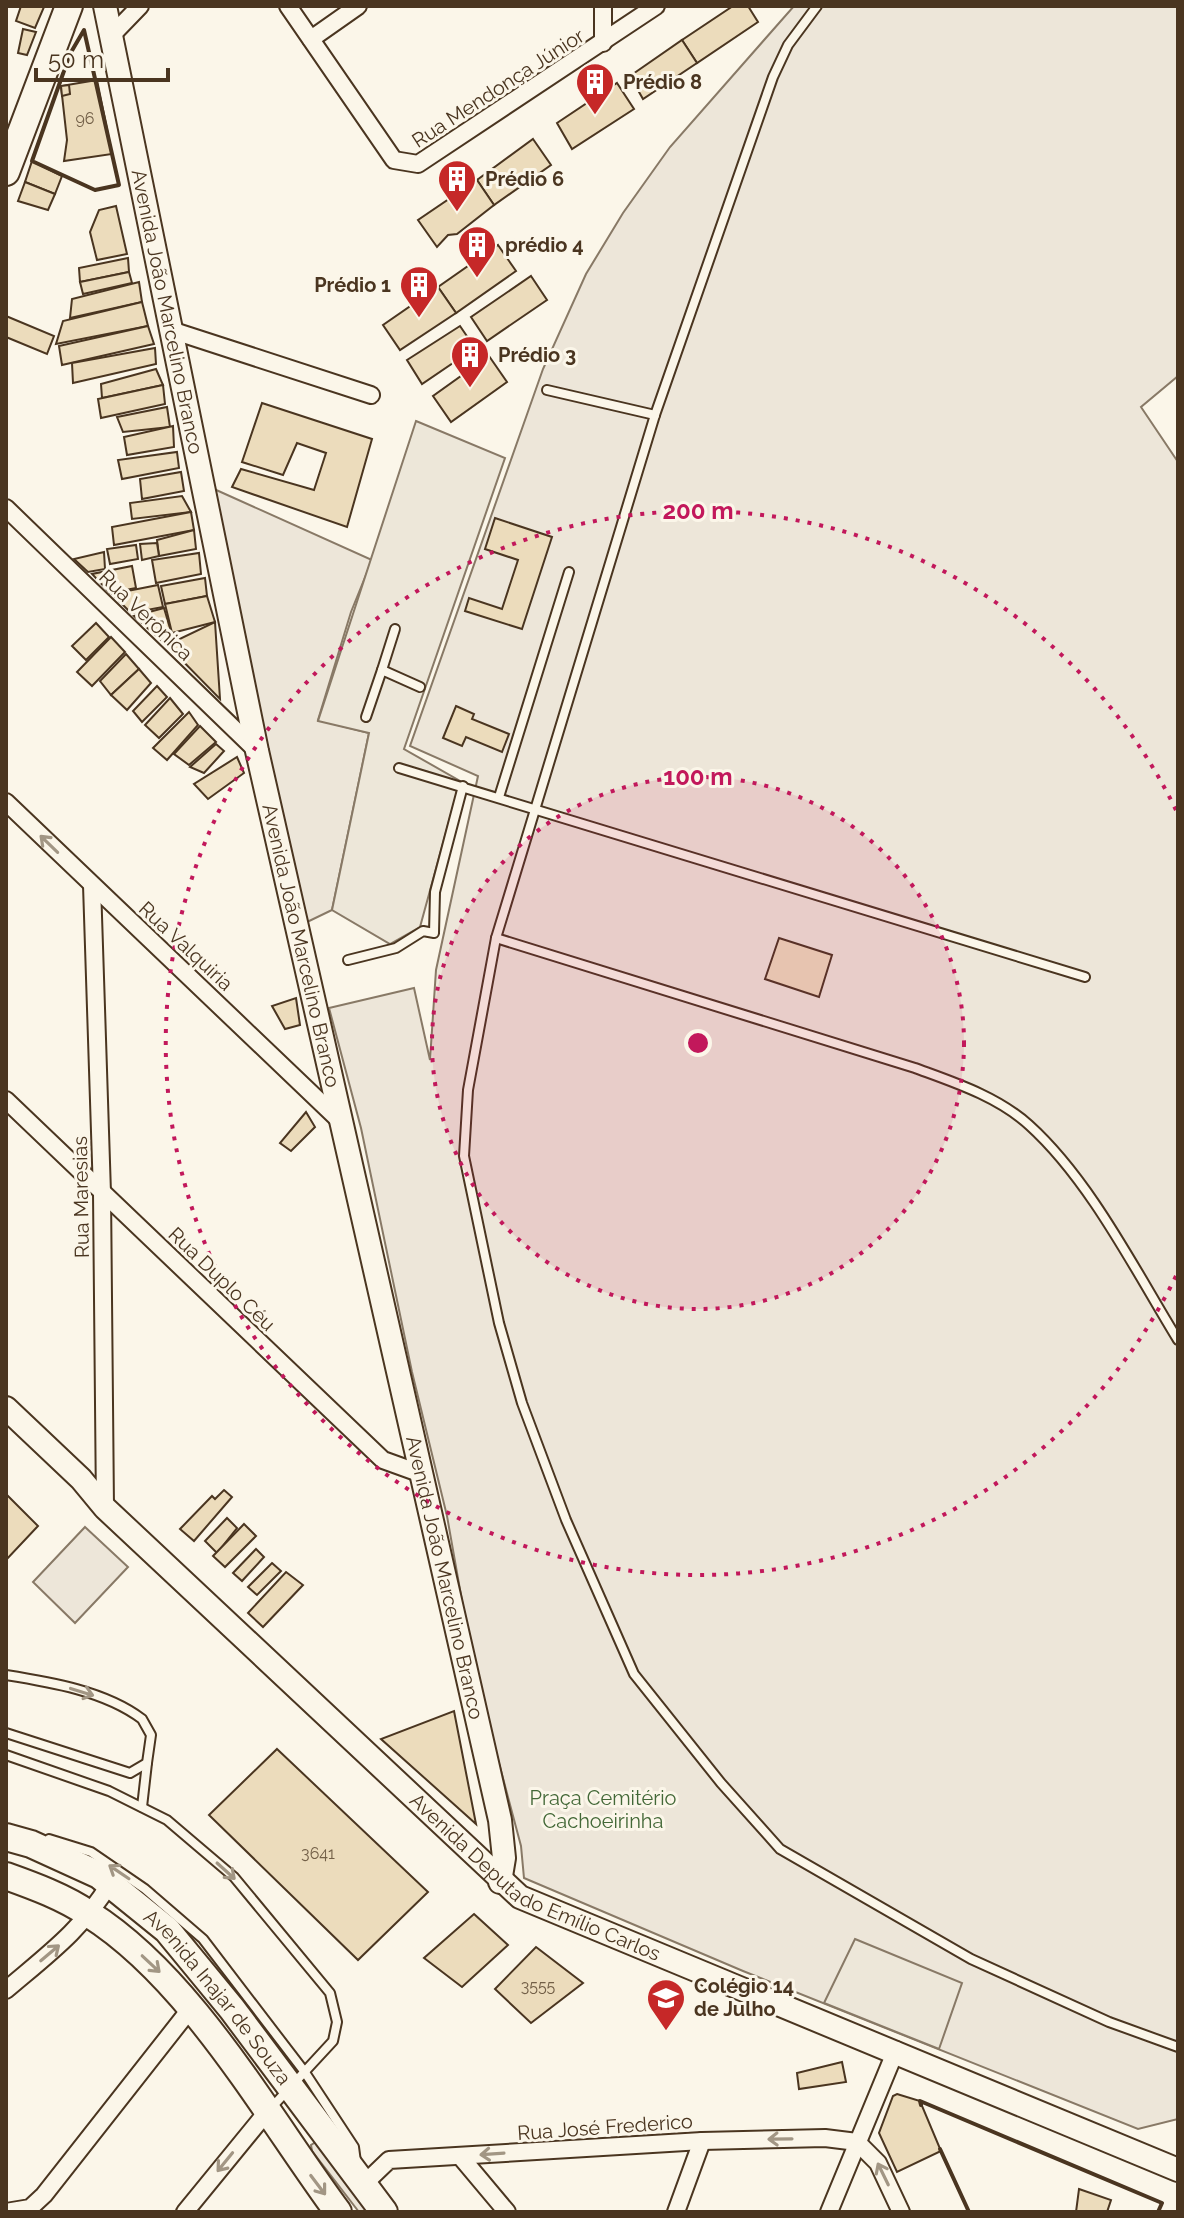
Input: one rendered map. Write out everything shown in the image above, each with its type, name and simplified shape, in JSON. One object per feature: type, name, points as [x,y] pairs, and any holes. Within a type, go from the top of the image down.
[{"type":"main road","points":[[6,172],[11,139],[69,6]]},
{"type":"main road","name":"Avenida Inajar de Souza","points":[[6,1837],[31,1844],[110,1883],[167,1930],[298,2079],[384,2212]]},
{"type":"main road","name":"Avenida Inajar de Souza","points":[[6,1876],[91,1915],[125,1939],[191,2008],[338,2212]]},
{"type":"street","name":"Avenida João Marcelino Branco","points":[[105,6],[257,751],[338,1119],[500,1820],[504,1858],[500,1882]]},
{"type":"street","points":[[112,35],[140,6]]},
{"type":"street","name":"Rua Mendonça Júnior","points":[[288,6],[394,160],[409,166],[418,164],[656,6]]},
{"type":"street","points":[[311,39],[358,6]]},
{"type":"street","points":[[603,6],[603,43]]},
{"type":"street","points":[[171,330],[371,395]]},
{"type":"street","name":"Rua Verônica","points":[[6,508],[257,751]]},
{"type":"street","name":"Rua Valquiria","points":[[6,802],[338,1119]]},
{"type":"street","name":"Rua Maresias","points":[[92,885],[102,1193],[105,1508]]},
{"type":"street","name":"Rua Duplo Céu","points":[[6,1100],[383,1460],[419,1473]]},
{"type":"street","name":"Avenida Deputado Emílio Carlos","points":[[6,1408],[81,1479],[105,1508],[500,1882],[520,1897],[1167,2158],[1178,2170]]},
{"type":"street","points":[[6,1990],[91,1915],[110,1883]]},
{"type":"street","points":[[6,2212],[30,2208],[44,2195],[191,2008]]},
{"type":"street","points":[[829,2212],[896,2050]]},
{"type":"street","points":[[185,2212],[266,2113]]},
{"type":"street","name":"Rua José Frederico","points":[[361,2180],[389,2160],[702,2141],[825,2138],[857,2142]]},
{"type":"street","points":[[676,2212],[702,2141]]},
{"type":"street","points":[[857,2142],[878,2163],[901,2212]]},
{"type":"street","points":[[460,2156],[507,2212]]},
{"type":"lane","points":[[817,6],[788,45],[773,77],[655,415],[496,938],[468,1090],[464,1156],[499,1323],[522,1403],[566,1520],[634,1674],[721,1783],[780,1849],[971,1959],[1109,2022],[1178,2047]]},
{"type":"lane","points":[[547,390],[655,415]]},
{"type":"lane","points":[[499,797],[569,572]]},
{"type":"lane","points":[[366,717],[395,629]]},
{"type":"lane","points":[[382,670],[420,687]]},
{"type":"lane","points":[[399,768],[1085,977]]},
{"type":"lane","points":[[348,960],[396,948],[423,931],[434,933],[435,892],[463,786]]},
{"type":"lane","points":[[496,938],[915,1068],[970,1089],[1002,1107],[1028,1124],[1070,1173],[1101,1216],[1178,1340]]},
{"type":"lane","points":[[6,1675],[46,1681],[105,1700],[136,1714],[151,1735],[142,1807]]},
{"type":"lane","points":[[6,1733],[119,1771],[130,1773],[147,1763]]},
{"type":"lane","points":[[6,1755],[109,1791],[167,1820],[234,1877],[330,1993],[337,2022],[333,2041],[266,2113]]},
{"type":"lane","points":[[6,1825],[91,1852],[145,1889],[203,1939],[298,2079]]},
{"type":"green space","name":"Praça Cemitério Cachoeirinha","points":[[794,6],[1178,6],[1178,376],[1141,407],[1178,462],[1178,2119],[1138,2129],[743,1971],[524,1878],[521,1846],[474,1669],[447,1516],[412,1372],[361,1128],[329,1008],[414,988],[430,1060],[436,970],[478,776],[410,746],[543,369],[586,274],[623,213],[670,147]]},
{"type":"green space","points":[[214,489],[372,560],[351,612],[318,720],[369,733],[332,910],[303,924]]},
{"type":"green space","points":[[85,1527],[128,1567],[75,1623],[33,1582]]},
{"type":"green space","points":[[319,2140],[376,2212],[359,2212],[312,2151],[311,2145]]},
{"type":"shaded area","points":[[416,421],[505,458],[404,749],[460,781],[420,927],[390,944],[332,910],[369,733],[318,721]]},
{"type":"shaded area","points":[[855,1939],[962,1983],[939,2049],[824,2003]]},
{"type":"building","points":[[21,6],[44,7],[35,28],[16,21]]},
{"type":"building","points":[[733,6],[748,6],[758,22],[697,63],[682,40]]},
{"type":"building","points":[[23,29],[36,32],[27,55],[18,53]]},
{"type":"building","points":[[682,40],[697,63],[643,99],[630,76]]},
{"type":"building","points":[[97,80],[112,154],[64,161],[67,140],[61,86]]},
{"type":"building","name":"Prédio 8","points":[[617,83],[634,109],[572,149],[557,123]]},
{"type":"building","points":[[69,85],[70,94],[62,96],[61,86]]},
{"type":"building","points":[[533,139],[551,165],[494,205],[477,180]]},
{"type":"building","points":[[32,161],[62,176],[55,194],[25,182]]},
{"type":"building","name":"Prédio 6","points":[[477,180],[494,205],[457,234],[448,235],[437,247],[418,220]]},
{"type":"building","points":[[25,182],[55,194],[48,210],[18,201]]},
{"type":"building","points":[[116,206],[127,254],[97,260],[90,232],[99,210]]},
{"type":"building","name":"prédio 4","points":[[498,245],[516,271],[456,313],[438,287]]},
{"type":"building","points":[[128,258],[129,272],[80,282],[79,268]]},
{"type":"building","points":[[129,272],[132,283],[83,294],[80,282]]},
{"type":"building","points":[[531,276],[547,300],[487,341],[471,317]]},
{"type":"building","points":[[139,282],[142,302],[70,318],[72,299]]},
{"type":"building","name":"Prédio 1","points":[[438,287],[456,313],[400,350],[383,325]]},
{"type":"building","points":[[142,302],[148,326],[56,344],[63,321]]},
{"type":"building","points":[[6,316],[54,336],[47,354],[6,337]]},
{"type":"building","points":[[148,326],[154,344],[62,365],[59,346]]},
{"type":"building","points":[[460,326],[475,348],[422,384],[407,360]]},
{"type":"building","points":[[155,348],[156,364],[73,383],[72,363]]},
{"type":"building","name":"Prédio 3","points":[[489,356],[507,382],[451,422],[433,396]]},
{"type":"building","points":[[156,369],[163,385],[102,398],[101,384]]},
{"type":"building","points":[[163,385],[165,404],[101,418],[98,399]]},
{"type":"building","points":[[262,403],[372,439],[347,527],[232,487],[241,469],[314,490],[326,453],[297,443],[283,475],[242,462]]},
{"type":"building","points":[[167,407],[170,427],[123,432],[117,417]]},
{"type":"building","points":[[173,426],[174,447],[127,455],[124,437]]},
{"type":"building","points":[[177,452],[179,468],[122,479],[118,460]]},
{"type":"building","points":[[181,472],[184,491],[142,499],[140,479]]},
{"type":"building","points":[[182,496],[191,512],[132,519],[130,503]]},
{"type":"building","points":[[191,512],[194,530],[114,545],[112,527]]},
{"type":"building","points":[[495,518],[552,537],[522,629],[465,611],[469,598],[502,609],[518,560],[485,549]]},
{"type":"building","points":[[194,530],[196,549],[159,556],[157,540]]},
{"type":"building","points":[[157,543],[159,556],[142,560],[140,544]]},
{"type":"building","points":[[136,545],[138,559],[110,564],[107,549]]},
{"type":"building","points":[[104,552],[105,569],[88,572],[74,559]]},
{"type":"building","points":[[199,553],[201,574],[156,583],[152,560]]},
{"type":"building","points":[[132,566],[136,588],[110,593],[92,574]]},
{"type":"building","points":[[205,578],[207,596],[165,604],[161,586]]},
{"type":"building","points":[[158,585],[163,607],[131,613],[112,594]]},
{"type":"building","points":[[207,596],[215,622],[172,633],[165,604]]},
{"type":"building","points":[[164,608],[172,635],[161,640],[134,616]]},
{"type":"building","points":[[215,622],[220,699],[167,645]]},
{"type":"building","points":[[96,623],[109,637],[86,660],[72,646]]},
{"type":"building","points":[[111,637],[125,652],[92,686],[77,672]]},
{"type":"building","points":[[126,654],[139,669],[111,695],[100,681]]},
{"type":"building","points":[[139,669],[151,683],[127,710],[111,695]]},
{"type":"building","points":[[157,686],[167,697],[142,722],[133,711]]},
{"type":"building","points":[[170,698],[183,714],[159,738],[145,725]]},
{"type":"building","points":[[456,706],[474,714],[472,719],[509,734],[502,752],[466,737],[462,746],[443,738]]},
{"type":"building","points":[[189,712],[198,725],[167,760],[153,748]]},
{"type":"building","points":[[200,726],[216,742],[189,765],[174,754]]},
{"type":"building","points":[[216,744],[224,751],[204,773],[190,767]]},
{"type":"building","points":[[237,757],[244,773],[208,799],[194,784]]},
{"type":"building","points":[[779,938],[832,955],[819,997],[765,979]]},
{"type":"building","points":[[296,998],[300,1025],[285,1029],[272,1006]]},
{"type":"building","points":[[306,1112],[315,1127],[291,1151],[280,1143]]},
{"type":"building","points":[[224,1490],[232,1497],[194,1541],[180,1529],[212,1496],[215,1499]]},
{"type":"building","points":[[6,1494],[38,1526],[6,1560]]},
{"type":"building","points":[[227,1518],[237,1528],[217,1553],[205,1541]]},
{"type":"building","points":[[244,1524],[256,1536],[225,1567],[213,1556]]},
{"type":"building","points":[[256,1549],[264,1557],[242,1581],[233,1573]]},
{"type":"building","points":[[272,1563],[281,1571],[257,1595],[248,1587]]},
{"type":"building","points":[[286,1572],[303,1585],[263,1627],[248,1613]]},
{"type":"building","points":[[454,1711],[476,1824],[381,1739]]},
{"type":"building","points":[[277,1749],[428,1892],[358,1960],[209,1815]]},
{"type":"building","points":[[474,1914],[508,1945],[462,1987],[424,1958]]},
{"type":"building","points":[[536,1947],[583,1983],[531,2023],[495,1989]]},
{"type":"building","points":[[842,2062],[846,2082],[799,2089],[797,2073]]},
{"type":"building","points":[[897,2094],[920,2101],[941,2151],[897,2172],[879,2133],[893,2096]]},
{"type":"building","points":[[1079,2189],[1111,2200],[1107,2212],[1076,2212]]},
{"type":"wall","points":[[84,30],[119,185],[95,190],[32,161],[70,54],[84,30]]},
{"type":"wall","points":[[921,2105],[920,2101],[1162,2203],[1158,2212]]},
{"type":"wall","points":[[940,2149],[969,2212]]},
{"type":"place","name":"Prédio 8","points":[[595,116]]},
{"type":"place","name":"Prédio 6","points":[[457,213]]},
{"type":"place","name":"prédio 4","points":[[477,279]]},
{"type":"place","name":"Prédio 1","points":[[419,319]]},
{"type":"place","name":"Prédio 3","points":[[470,389]]},
{"type":"place","name":"Colégio 14 de Julho","points":[[666,2032]]}]
